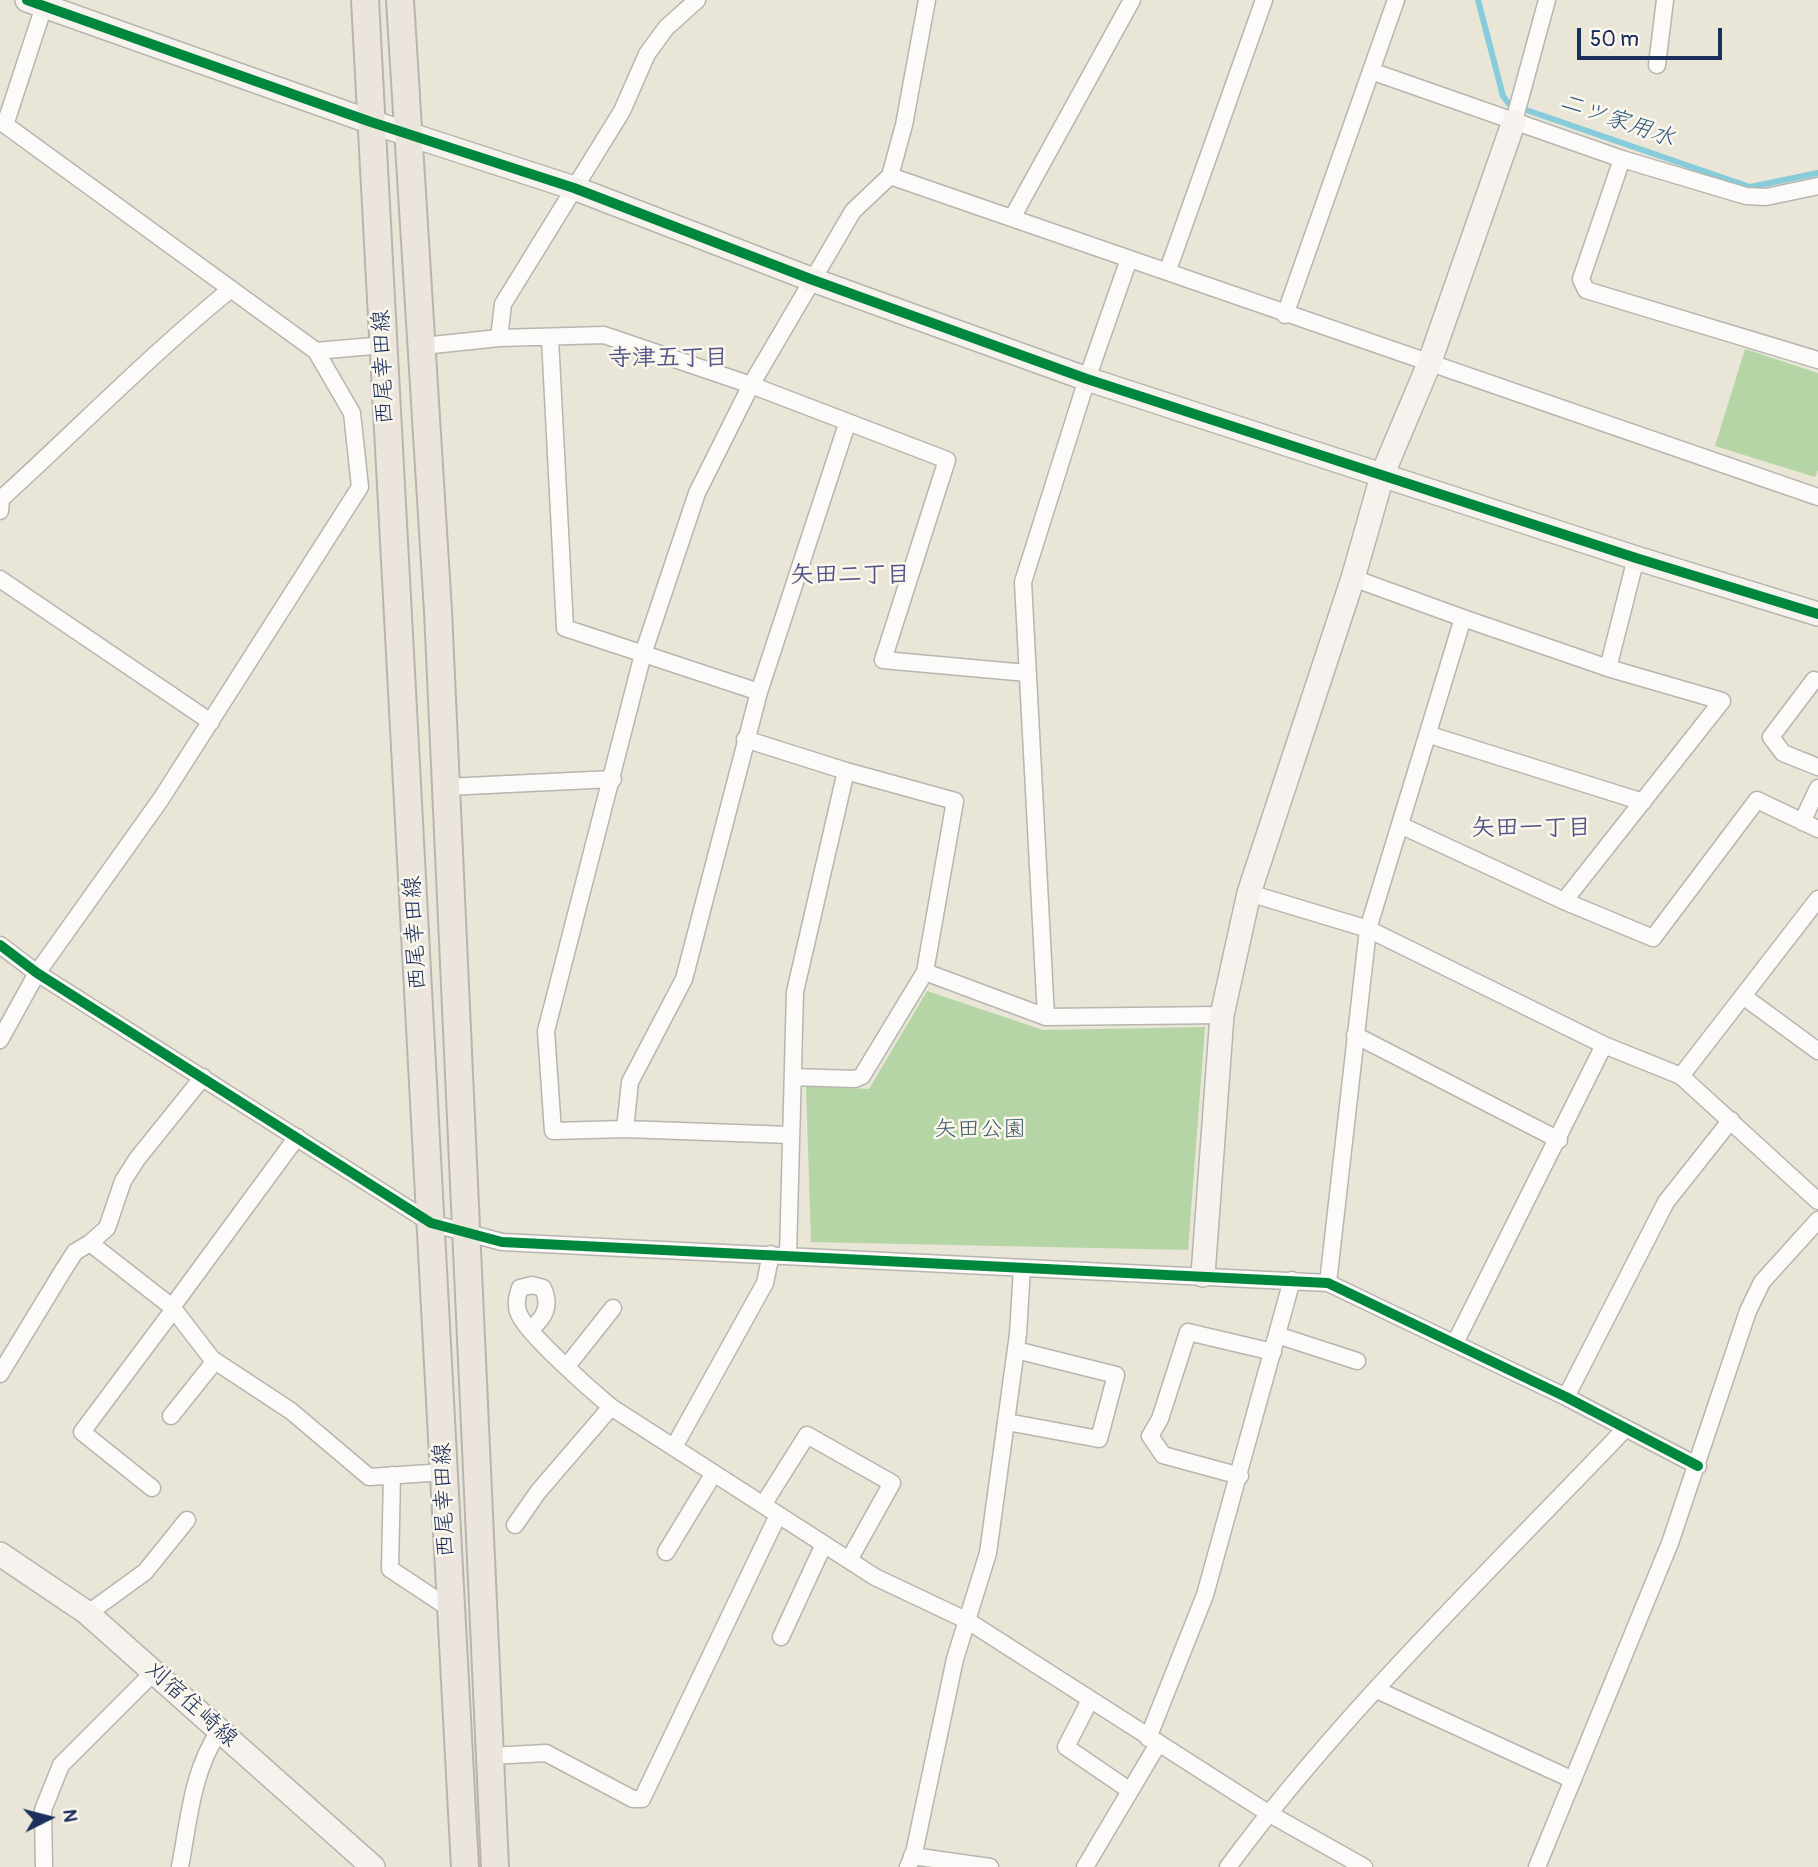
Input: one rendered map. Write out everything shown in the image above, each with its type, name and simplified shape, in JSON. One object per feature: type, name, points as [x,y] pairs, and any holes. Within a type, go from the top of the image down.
[{"type":"main road","name":"西尾幸田線","points":[[365,0],[431,1223],[449,1608],[465,1867]]},
{"type":"main road","name":"西尾幸田線","points":[[400,0],[423,346],[446,788],[495,1867]]},
{"type":"street","points":[[499,338],[503,304],[622,111],[647,54],[666,28],[696,0]]},
{"type":"street","points":[[791,1135],[625,1129],[552,1131],[546,1031],[643,654],[697,493],[751,385],[853,211],[890,176],[904,125],[927,0]]},
{"type":"street","points":[[1012,218],[1132,0]]},
{"type":"street","points":[[1168,270],[1264,0]]},
{"type":"street","points":[[1285,315],[1396,0]]},
{"type":"street","points":[[1203,1275],[1222,1015],[1249,893],[1353,579],[1383,473],[1429,365],[1514,121],[1548,0]]},
{"type":"street","points":[[1657,65],[1665,0]]},
{"type":"street","points":[[0,1040],[37,973],[161,799],[360,487],[352,413],[316,351],[3,123],[39,2],[371,122],[574,188],[813,280],[1087,379],[1383,473],[1636,558],[1818,614]]},
{"type":"street","points":[[1371,71],[1622,159],[1746,197],[1766,197],[1818,186]]},
{"type":"street","points":[[1622,159],[1581,279],[1586,290],[1818,360]]},
{"type":"street","points":[[890,176],[1168,270],[1285,315],[1429,365],[1818,497]]},
{"type":"street","points":[[1046,1017],[1036,786],[1023,582],[1087,379],[1129,259]]},
{"type":"street","points":[[0,510],[1,499],[176,334],[231,289]]},
{"type":"street","points":[[423,346],[499,338],[604,335],[751,385],[847,424],[947,460],[883,660],[1027,673]]},
{"type":"street","points":[[550,338],[565,628],[759,692]]},
{"type":"street","points":[[316,351],[384,345]]},
{"type":"street","points":[[625,1129],[631,1082],[684,979],[745,739],[847,424]]},
{"type":"street","points":[[1608,668],[1636,558]]},
{"type":"street","points":[[0,579],[211,722]]},
{"type":"street","points":[[1353,579],[1608,668],[1722,701],[1564,901]]},
{"type":"street","points":[[1328,1283],[1368,929],[1430,735],[1463,618]]},
{"type":"street","points":[[1812,680],[1771,737],[1783,753],[1818,767]]},
{"type":"street","points":[[1430,735],[1643,802]]},
{"type":"street","points":[[745,739],[955,801],[925,972],[862,1076],[855,1079],[793,1077]]},
{"type":"street","points":[[789,1255],[795,992],[846,771]]},
{"type":"street","points":[[446,788],[613,779]]},
{"type":"street","points":[[1802,822],[1818,788]]},
{"type":"street","points":[[1400,825],[1564,901],[1653,938],[1757,800],[1818,829]]},
{"type":"street","points":[[1249,893],[1368,929],[1604,1045],[1681,1076],[1818,1201]]},
{"type":"street","points":[[1681,1076],[1818,899]]},
{"type":"street","points":[[0,945],[37,973],[431,1223],[502,1242],[1328,1283],[1566,1397],[1698,1466]]},
{"type":"street","points":[[925,972],[1046,1017],[1222,1015]]},
{"type":"street","points":[[1743,996],[1818,1051]]},
{"type":"street","points":[[1354,1035],[1559,1140]]},
{"type":"street","points":[[1455,1343],[1559,1140],[1604,1045]]},
{"type":"street","points":[[0,1374],[75,1252],[107,1228],[123,1181],[137,1159],[203,1077]]},
{"type":"street","points":[[1566,1397],[1666,1202],[1731,1120]]},
{"type":"street","points":[[152,1488],[82,1432],[298,1137]]},
{"type":"street","points":[[1537,1867],[1628,1650],[1698,1466],[1748,1311],[1762,1282],[1818,1220]]},
{"type":"street","points":[[90,1243],[173,1308],[215,1361],[291,1411],[369,1477],[444,1472]]},
{"type":"street","points":[[674,1447],[765,1283],[771,1254]]},
{"type":"street","points":[[990,1867],[910,1862],[955,1659],[988,1553],[1016,1350],[1022,1268]]},
{"type":"street","points":[[1086,1867],[1153,1741],[1205,1595],[1292,1280]]},
{"type":"street","points":[[567,1366],[613,1308]]},
{"type":"street","points":[[531,1329],[611,1407],[875,1577],[968,1621],[1268,1813],[1360,1866]]},
{"type":"street","points":[[1240,1476],[1163,1455],[1150,1436],[1160,1419],[1188,1332],[1273,1352]]},
{"type":"street","points":[[1277,1335],[1357,1362]]},
{"type":"street","points":[[1007,1422],[1099,1439],[1116,1376],[1016,1350]]},
{"type":"street","points":[[170,1416],[215,1361]]},
{"type":"street","points":[[515,1525],[538,1492],[611,1407]]},
{"type":"street","points":[[1228,1867],[1268,1813],[1377,1690],[1625,1429]]},
{"type":"street","points":[[763,1505],[807,1435],[892,1483],[849,1560]]},
{"type":"street","points":[[666,1552],[714,1473]]},
{"type":"street","points":[[392,1475],[390,1569],[449,1608]]},
{"type":"street","points":[[491,1756],[547,1753],[632,1799],[642,1799],[778,1515]]},
{"type":"street","points":[[88,1614],[145,1573],[187,1520]]},
{"type":"street","points":[[781,1637],[824,1544]]},
{"type":"street","name":"刈宿住崎線","points":[[0,1554],[88,1614],[373,1867]]},
{"type":"street","points":[[44,1867],[43,1810],[61,1765],[154,1672]]},
{"type":"street","points":[[1377,1690],[1573,1780]]},
{"type":"street","points":[[1090,1700],[1066,1746],[1129,1790]]},
{"type":"street","points":[[180,1867],[197,1776],[205,1751],[220,1730]]},
{"type":"green space","points":[[1745,349],[1818,373],[1818,470],[1815,477],[1715,446]]},
{"type":"green space","name":"矢田公園","points":[[927,991],[1043,1030],[1205,1027],[1188,1250],[811,1242],[806,1086],[869,1089]]},
{"type":"waterway","name":"二ツ家用水","points":[[1478,0],[1503,96],[1509,104],[1750,187],[1818,173]]},
{"type":"cycle path","points":[[27,0],[371,122],[574,188],[813,280],[1087,379],[1636,558],[1818,614]]},
{"type":"cycle path","points":[[0,945],[37,973],[431,1223],[502,1242],[1328,1283],[1566,1397],[1698,1466]]},
{"type":"district","name":"寺津五丁目","points":[[668,359]]},
{"type":"district","name":"矢田二丁目","points":[[850,576]]},
{"type":"district","name":"矢田一丁目","points":[[1531,829]]}]
